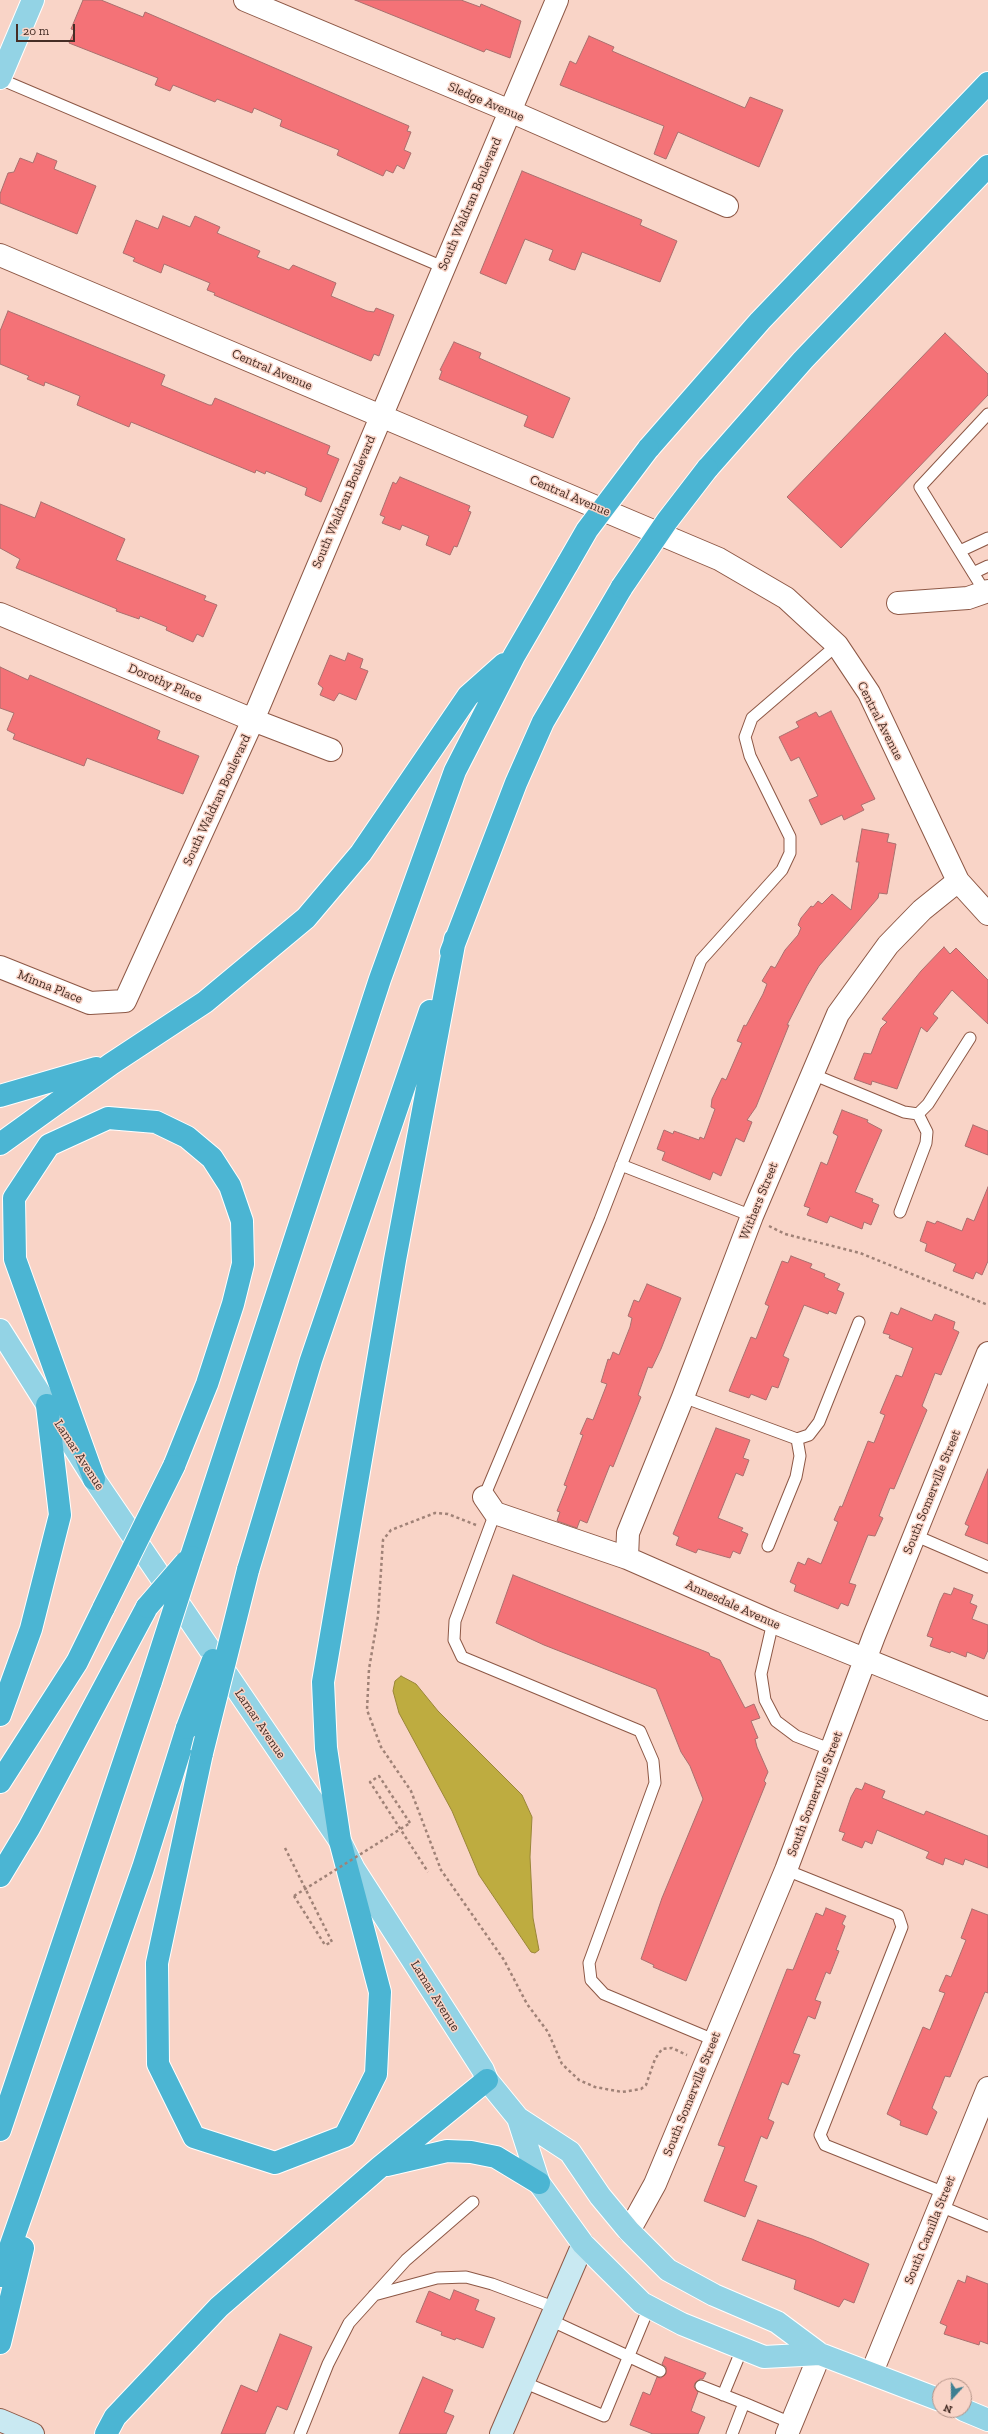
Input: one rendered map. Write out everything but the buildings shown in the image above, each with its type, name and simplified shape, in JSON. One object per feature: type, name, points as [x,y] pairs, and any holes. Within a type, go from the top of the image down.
[{"type":"highway","points":[[0,2130],[151,1681],[382,971],[455,771],[514,656],[587,530],[648,449],[760,322],[988,83]]},
{"type":"highway","points":[[455,938],[396,1252],[323,1682],[326,1748],[340,1841],[380,1992],[376,2074],[345,2136],[275,2163],[194,2137],[158,2064],[157,1963],[202,1753],[248,1570],[311,1360],[455,938],[516,782],[543,722],[622,587],[667,521],[707,469],[803,360],[988,166]]},
{"type":"highway","points":[[0,1144],[111,1064],[205,1002],[306,918],[361,853],[468,696],[514,656]]},
{"type":"highway","points":[[0,1096],[111,1064]]},
{"type":"highway","points":[[0,1782],[77,1662],[174,1466],[207,1384],[233,1304],[243,1264],[242,1221],[230,1186],[212,1158],[187,1137],[156,1122],[108,1118],[49,1145],[14,1198],[15,1259],[94,1479]]},
{"type":"highway","points":[[0,1715],[31,1629],[60,1515],[47,1405]]},
{"type":"highway","points":[[0,1876],[29,1828],[147,1607],[191,1557]]},
{"type":"highway","points":[[0,2276],[143,1868],[187,1728],[248,1570]]},
{"type":"highway","points":[[110,2426],[219,2307],[380,2166],[487,2080]]},
{"type":"highway","points":[[0,2343],[55,2118]]},
{"type":"highway","points":[[380,2166],[447,2151],[471,2152],[496,2157],[539,2183]]},
{"type":"main road","points":[[0,79],[33,0]]},
{"type":"main road","name":"Lamar Avenue","points":[[0,1330],[94,1479],[340,1841],[354,1869],[479,2064],[487,2080],[518,2118]]},
{"type":"main road","points":[[518,2118],[570,2152],[600,2196],[629,2230],[668,2270],[714,2295],[777,2322],[820,2354],[872,2372],[932,2397]]},
{"type":"main road","points":[[518,2118],[539,2183],[583,2244],[642,2303],[682,2324],[764,2357],[820,2354]]},
{"type":"main road","points":[[972,2413],[988,2420]]},
{"type":"street","name":"Sledge Avenue","points":[[245,0],[510,111],[727,206]]},
{"type":"street","name":"South Waldran Boulevard","points":[[125,1001],[253,720],[380,416],[557,0]]},
{"type":"street","name":"Central Avenue","points":[[0,255],[719,559],[786,598],[837,645],[869,693],[958,881],[988,914]]},
{"type":"street","points":[[898,603],[968,598],[986,592]]},
{"type":"street","name":"Dorothy Place","points":[[0,614],[253,720],[331,750]]},
{"type":"street","name":"Withers Street","points":[[627,1558],[628,1533],[683,1397],[752,1216],[838,1014],[888,945],[922,910],[958,881]]},
{"type":"street","name":"Minna Place","points":[[0,967],[90,1003],[125,1001]]},
{"type":"street","name":"South Somerville Street","points":[[629,2230],[655,2184],[786,1870],[914,1535],[988,1353]]},
{"type":"street","name":"Annesdale Avenue","points":[[489,1513],[627,1558],[773,1622],[988,1709]]},
{"type":"street","name":"South Camilla Street","points":[[872,2372],[988,2088]]},
{"type":"street","points":[[501,2434],[583,2244]]},
{"type":"street","points":[[789,2429],[820,2354]]},
{"type":"street","points":[[0,2420],[33,2434]]},
{"type":"lane","points":[[0,79],[443,267]]},
{"type":"lane","points":[[986,592],[920,487],[988,414]]},
{"type":"lane","points":[[960,551],[988,538]]},
{"type":"lane","points":[[973,573],[988,566]]},
{"type":"lane","points":[[714,2040],[604,1994],[591,1980],[589,1963],[591,1956],[655,1783],[653,1761],[640,1731],[462,1657],[454,1640],[455,1621],[489,1513],[621,1165],[701,960],[782,870],[790,853],[790,836],[750,756],[745,737],[752,718],[837,645]]},
{"type":"lane","points":[[918,1114],[928,1104],[970,1038]]},
{"type":"lane","points":[[812,1074],[904,1112],[918,1114]]},
{"type":"lane","points":[[900,1212],[926,1143],[927,1132],[918,1114]]},
{"type":"lane","points":[[621,1165],[752,1216]]},
{"type":"lane","points":[[683,1397],[797,1439],[809,1435],[818,1422],[859,1322]]},
{"type":"lane","points":[[768,1546],[796,1477],[800,1456],[797,1439]]},
{"type":"lane","points":[[914,1535],[988,1567]]},
{"type":"lane","points":[[773,1622],[761,1674],[765,1700],[776,1721],[796,1736],[832,1750]]},
{"type":"lane","points":[[786,1870],[898,1914],[902,1927],[820,2135],[825,2145],[943,2200],[988,2226]]},
{"type":"lane","points":[[300,2434],[339,2339],[354,2317],[406,2260],[473,2202]]},
{"type":"lane","points":[[374,2295],[437,2278],[466,2277],[492,2284],[553,2314],[628,2356],[660,2370]]},
{"type":"lane","points":[[523,2382],[604,2416],[649,2307]]},
{"type":"lane","points":[[723,2395],[742,2349]]},
{"type":"lane","points":[[701,2386],[744,2403],[789,2429]]},
{"type":"lane","points":[[732,2434],[744,2403]]},
{"type":"path","points":[[752,1216],[785,1234],[860,1253],[988,1305]]},
{"type":"path","points":[[489,1513],[440,1512],[391,1530],[383,1540],[378,1616],[369,1669],[367,1710],[381,1747],[411,1790],[441,1870],[504,1960],[527,2004],[548,2032],[562,2064],[579,2080],[595,2087],[622,2092],[641,2089],[646,2085],[655,2059],[662,2049],[672,2048],[705,2062]]},
{"type":"path","points":[[285,1848],[332,1942],[325,1945],[294,1896],[410,1823],[379,1776],[370,1782],[428,1872]]},
{"type":"shaded area","points":[[401,1676],[416,1684],[438,1711],[522,1795],[532,1817],[530,1857],[533,1918],[539,1950],[535,1953],[531,1952],[479,1875],[452,1811],[399,1713],[393,1691],[395,1681]]}]
